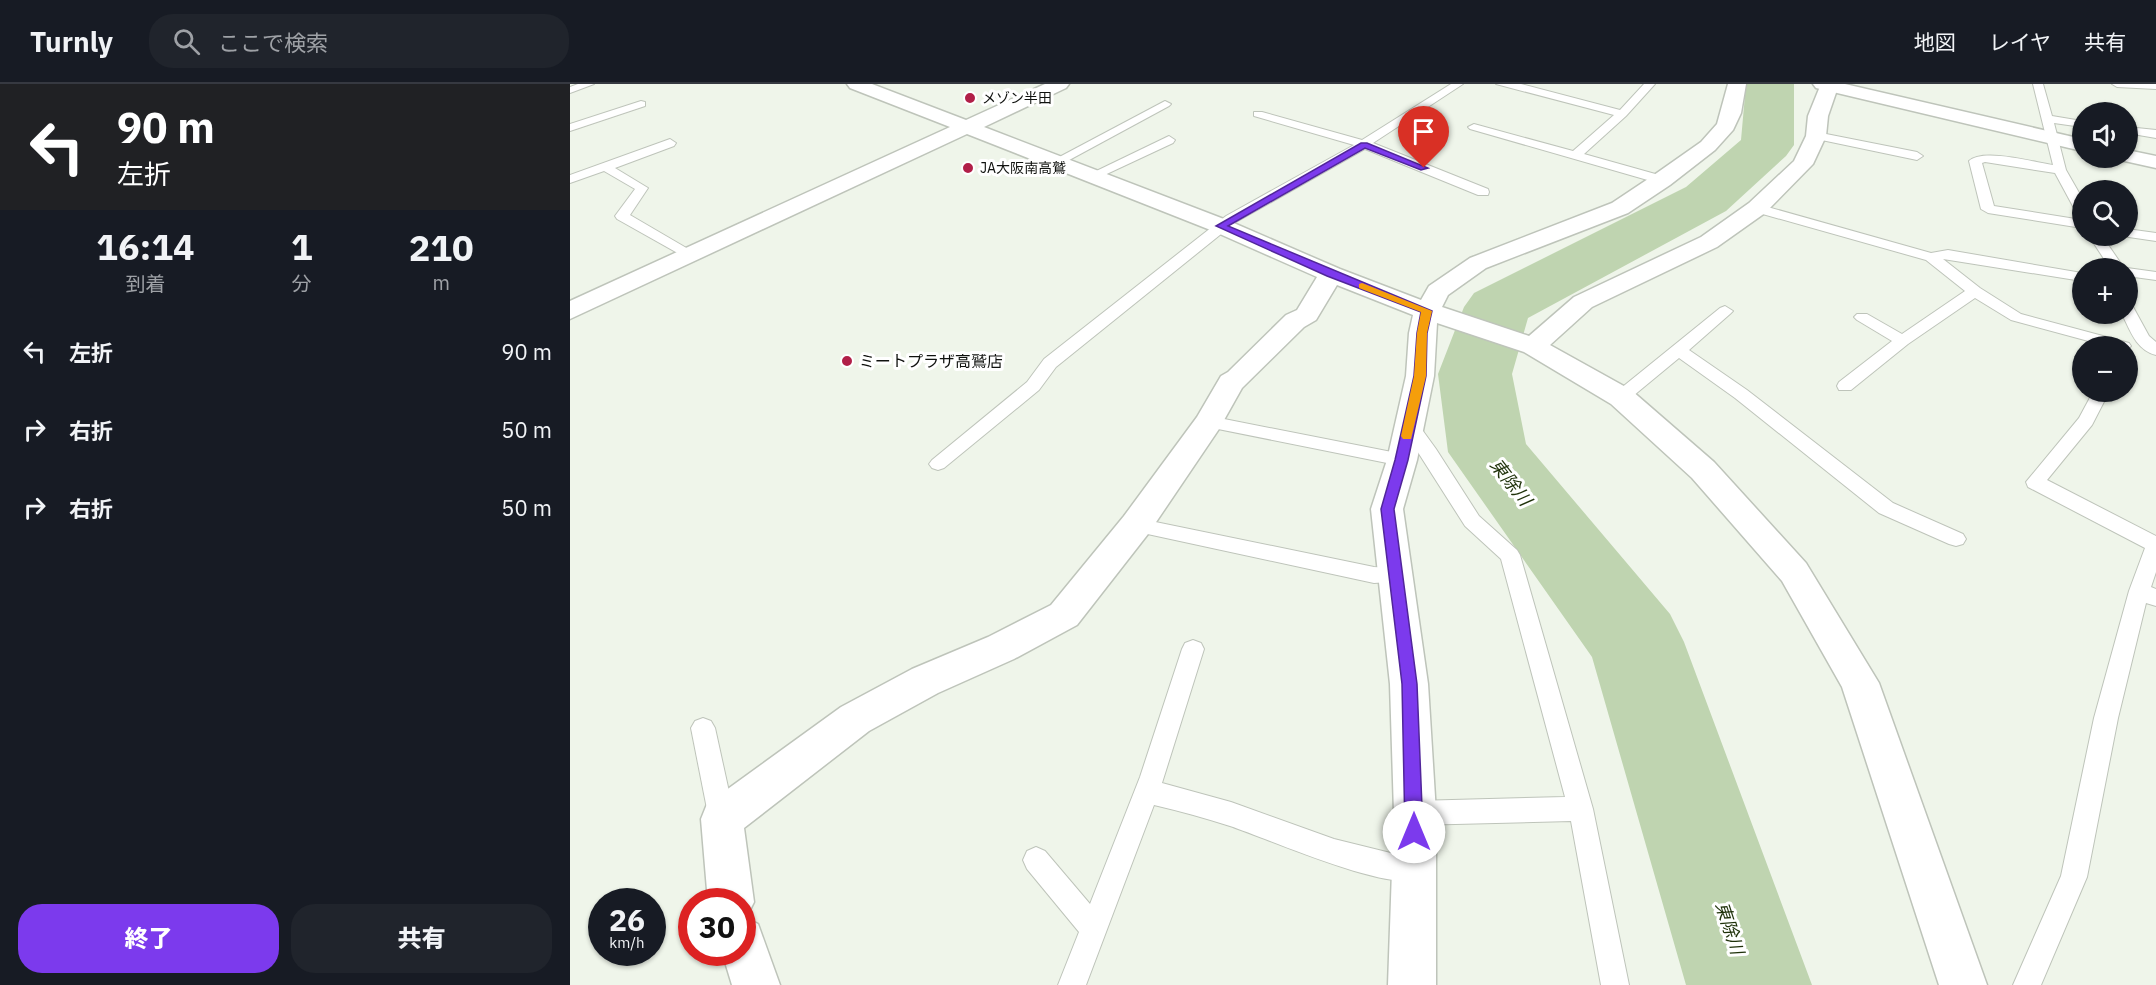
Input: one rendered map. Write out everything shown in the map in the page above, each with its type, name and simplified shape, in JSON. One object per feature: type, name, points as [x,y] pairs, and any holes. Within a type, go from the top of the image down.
[{"type":"street","points":[[857,84],[1221,226],[1331,274],[1426,311],[1533,346],[1621,396],[1703,470],[1794,572],[1860,683],[1963,985]]},
{"type":"street","points":[[570,311],[1060,84]]},
{"type":"street","points":[[1412,985],[1414,813],[1409,684],[1387,509],[1420,376],[1422,333],[1426,311],[1438,291],[1478,263],[1620,208],[1662,180],[1708,146],[1726,126],[1737,84]]},
{"type":"street","points":[[1533,346],[1583,302],[1709,242],[1757,208],[1803,164],[1816,136],[1818,116],[1827,85],[2072,142]]},
{"type":"street","points":[[2138,158],[2156,162]]},
{"type":"street","points":[[729,888],[722,819],[855,719],[925,681],[1001,648],[1064,615],[1136,525],[1209,422],[1231,382],[1238,378],[1295,321],[1307,315],[1331,274]]},
{"type":"street","points":[[750,966],[756,985]]},
{"type":"lane","points":[[570,90],[589,84]]},
{"type":"lane","points":[[938,464],[1033,386],[1050,363],[1212,236],[1221,226],[1364,144],[1458,84]]},
{"type":"lane","points":[[1501,84],[1622,114]]},
{"type":"lane","points":[[1575,155],[1622,114],[1650,84]]},
{"type":"lane","points":[[2037,84],[2054,138],[2052,146],[2060,170],[2072,192]]},
{"type":"lane","points":[[2117,84],[2156,86]]},
{"type":"lane","points":[[570,128],[641,104]]},
{"type":"lane","points":[[1056,162],[1165,104]]},
{"type":"lane","points":[[1258,114],[1364,144],[1483,192]]},
{"type":"lane","points":[[2048,120],[2072,123]]},
{"type":"lane","points":[[1474,127],[1662,180]]},
{"type":"lane","points":[[2138,132],[2156,134]]},
{"type":"lane","points":[[1816,136],[1917,156]]},
{"type":"lane","points":[[1092,176],[1169,140]]},
{"type":"lane","points":[[570,179],[670,143]]},
{"type":"lane","points":[[2060,170],[1984,158],[1975,161],[1988,209],[2072,222]]},
{"type":"lane","points":[[605,167],[642,188],[622,216],[690,256]]},
{"type":"lane","points":[[1757,208],[1931,257],[1975,291],[2016,317],[2085,336]]},
{"type":"lane","points":[[2138,235],[2156,237]]},
{"type":"lane","points":[[1931,257],[1948,254],[2072,275]]},
{"type":"lane","points":[[2138,274],[2156,276]]},
{"type":"lane","points":[[1845,386],[1902,341],[1975,291]]},
{"type":"lane","points":[[1621,396],[1725,312]]},
{"type":"lane","points":[[1862,317],[1902,341]]},
{"type":"lane","points":[[2135,324],[2142,339],[2156,351]]},
{"type":"lane","points":[[2138,349],[2156,351]]},
{"type":"lane","points":[[1679,350],[1741,394],[1886,508],[1956,539]]},
{"type":"lane","points":[[2027,985],[2074,877],[2106,718],[2148,595],[2156,544],[2035,482],[2086,422],[2096,402]]},
{"type":"lane","points":[[1209,422],[1401,460]]},
{"type":"lane","points":[[1409,424],[1430,453],[1472,521],[1510,555],[1581,809],[1615,985]]},
{"type":"lane","points":[[1136,525],[1374,575],[1396,574]]},
{"type":"lane","points":[[1072,985],[1146,791],[1180,696],[1193,649]]},
{"type":"lane","points":[[703,728],[722,819]]},
{"type":"lane","points":[[1146,791],[1206,807],[1326,848],[1391,867],[1414,870]]},
{"type":"lane","points":[[1414,813],[1581,809]]},
{"type":"lane","points":[[1036,860],[1094,929]]},
{"type":"waterway","name":"東除川","points":[[1749,985],[1636,642],[1488,452],[1475,374],[1498,307],[1706,199],[1767,145],[1770,84]]},
{"type":"slow traffic","points":[[1362,286],[1426,311],[1422,333],[1420,376],[1407,436]]},
{"type":"place","name":"メゾン半田","points":[[970,98]]},
{"type":"place","name":"JA大阪南高鷲","points":[[968,168]]},
{"type":"place","name":"ミートプラザ高鷲店","points":[[847,361]]},
{"type":"route","points":[[1414,832],[1409,684],[1387,509],[1420,376],[1422,333],[1426,311],[1331,274],[1221,226],[1364,144],[1424,168]]}]
